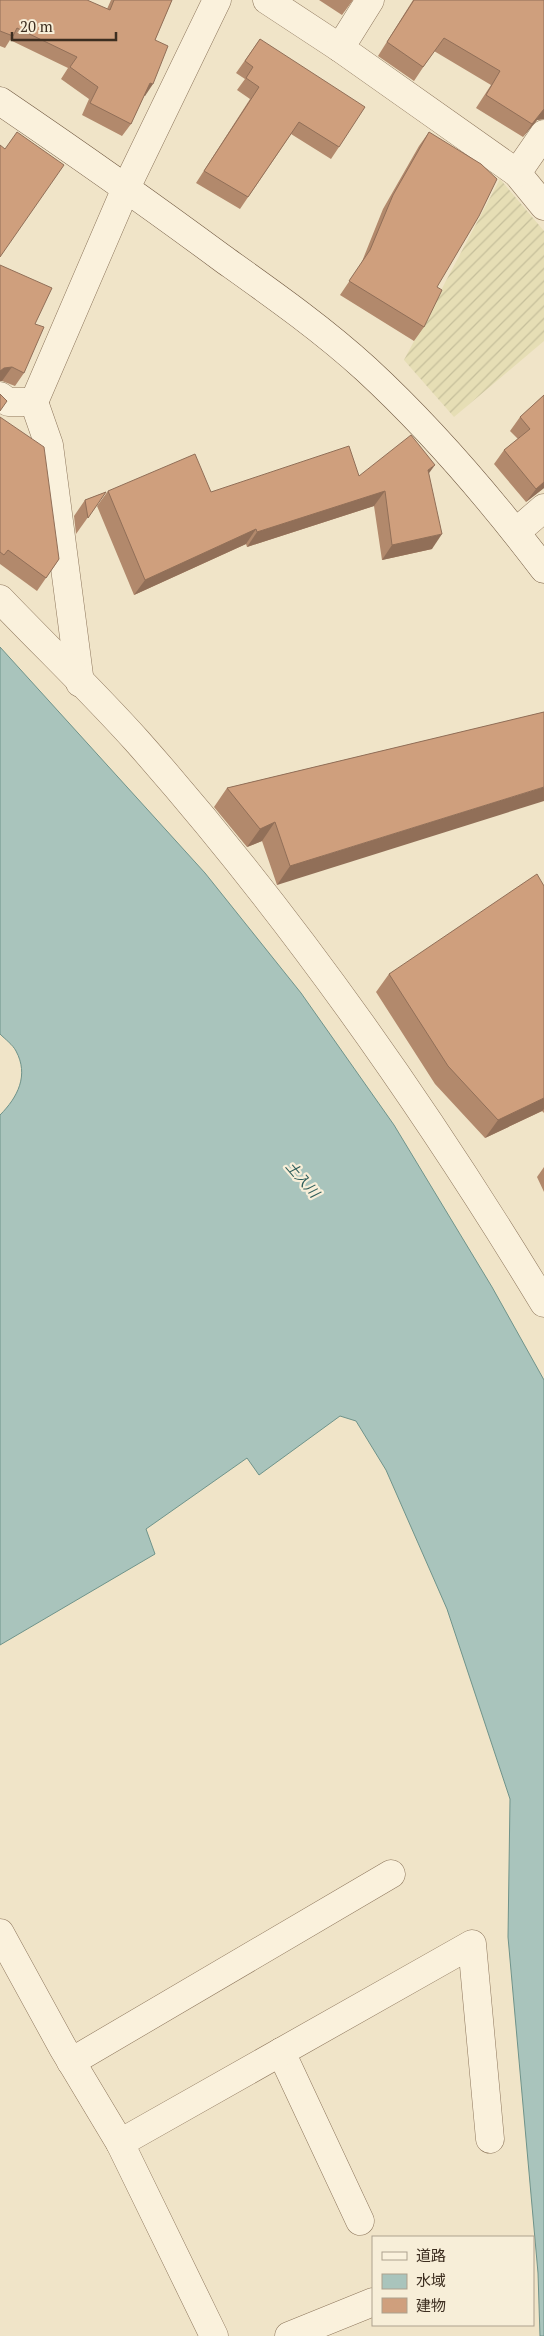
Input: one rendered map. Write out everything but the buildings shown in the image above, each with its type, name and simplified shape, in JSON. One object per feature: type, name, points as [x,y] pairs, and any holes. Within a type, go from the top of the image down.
[{"type":"street","points":[[80,683],[49,445],[34,402],[126,188],[217,0]]},
{"type":"street","points":[[266,0],[340,48],[517,173],[544,206]]},
{"type":"street","points":[[340,48],[370,0]]},
{"type":"street","points":[[0,101],[126,188],[304,317],[366,369],[428,430],[516,532],[544,569]]},
{"type":"street","points":[[517,173],[544,134]]},
{"type":"street","points":[[0,396],[8,402],[34,402]]},
{"type":"street","points":[[516,532],[544,508]]},
{"type":"street","points":[[0,599],[136,740],[251,877],[345,999],[481,1200],[544,1303]]},
{"type":"street","points":[[71,2062],[391,1874]]},
{"type":"street","points":[[0,1933],[71,2062],[120,2143],[214,2336]]},
{"type":"street","points":[[120,2143],[472,1944],[490,2139]]},
{"type":"street","points":[[281,2052],[360,2221]]},
{"type":"street","points":[[289,2336],[372,2302]]},
{"type":"shaded area","points":[[500,179],[544,231],[544,341],[454,417],[404,360]]},
{"type":"water","name":"土入川","points":[[0,647],[205,873],[301,993],[394,1125],[492,1287],[544,1380],[544,2336],[540,2336],[538,2273],[508,1937],[510,1799],[447,1609],[386,1470],[356,1421],[340,1416],[259,1475],[247,1458],[146,1529],[155,1554],[0,1645],[0,1115],[12,1101],[20,1085],[22,1069],[15,1049],[0,1034]]}]
